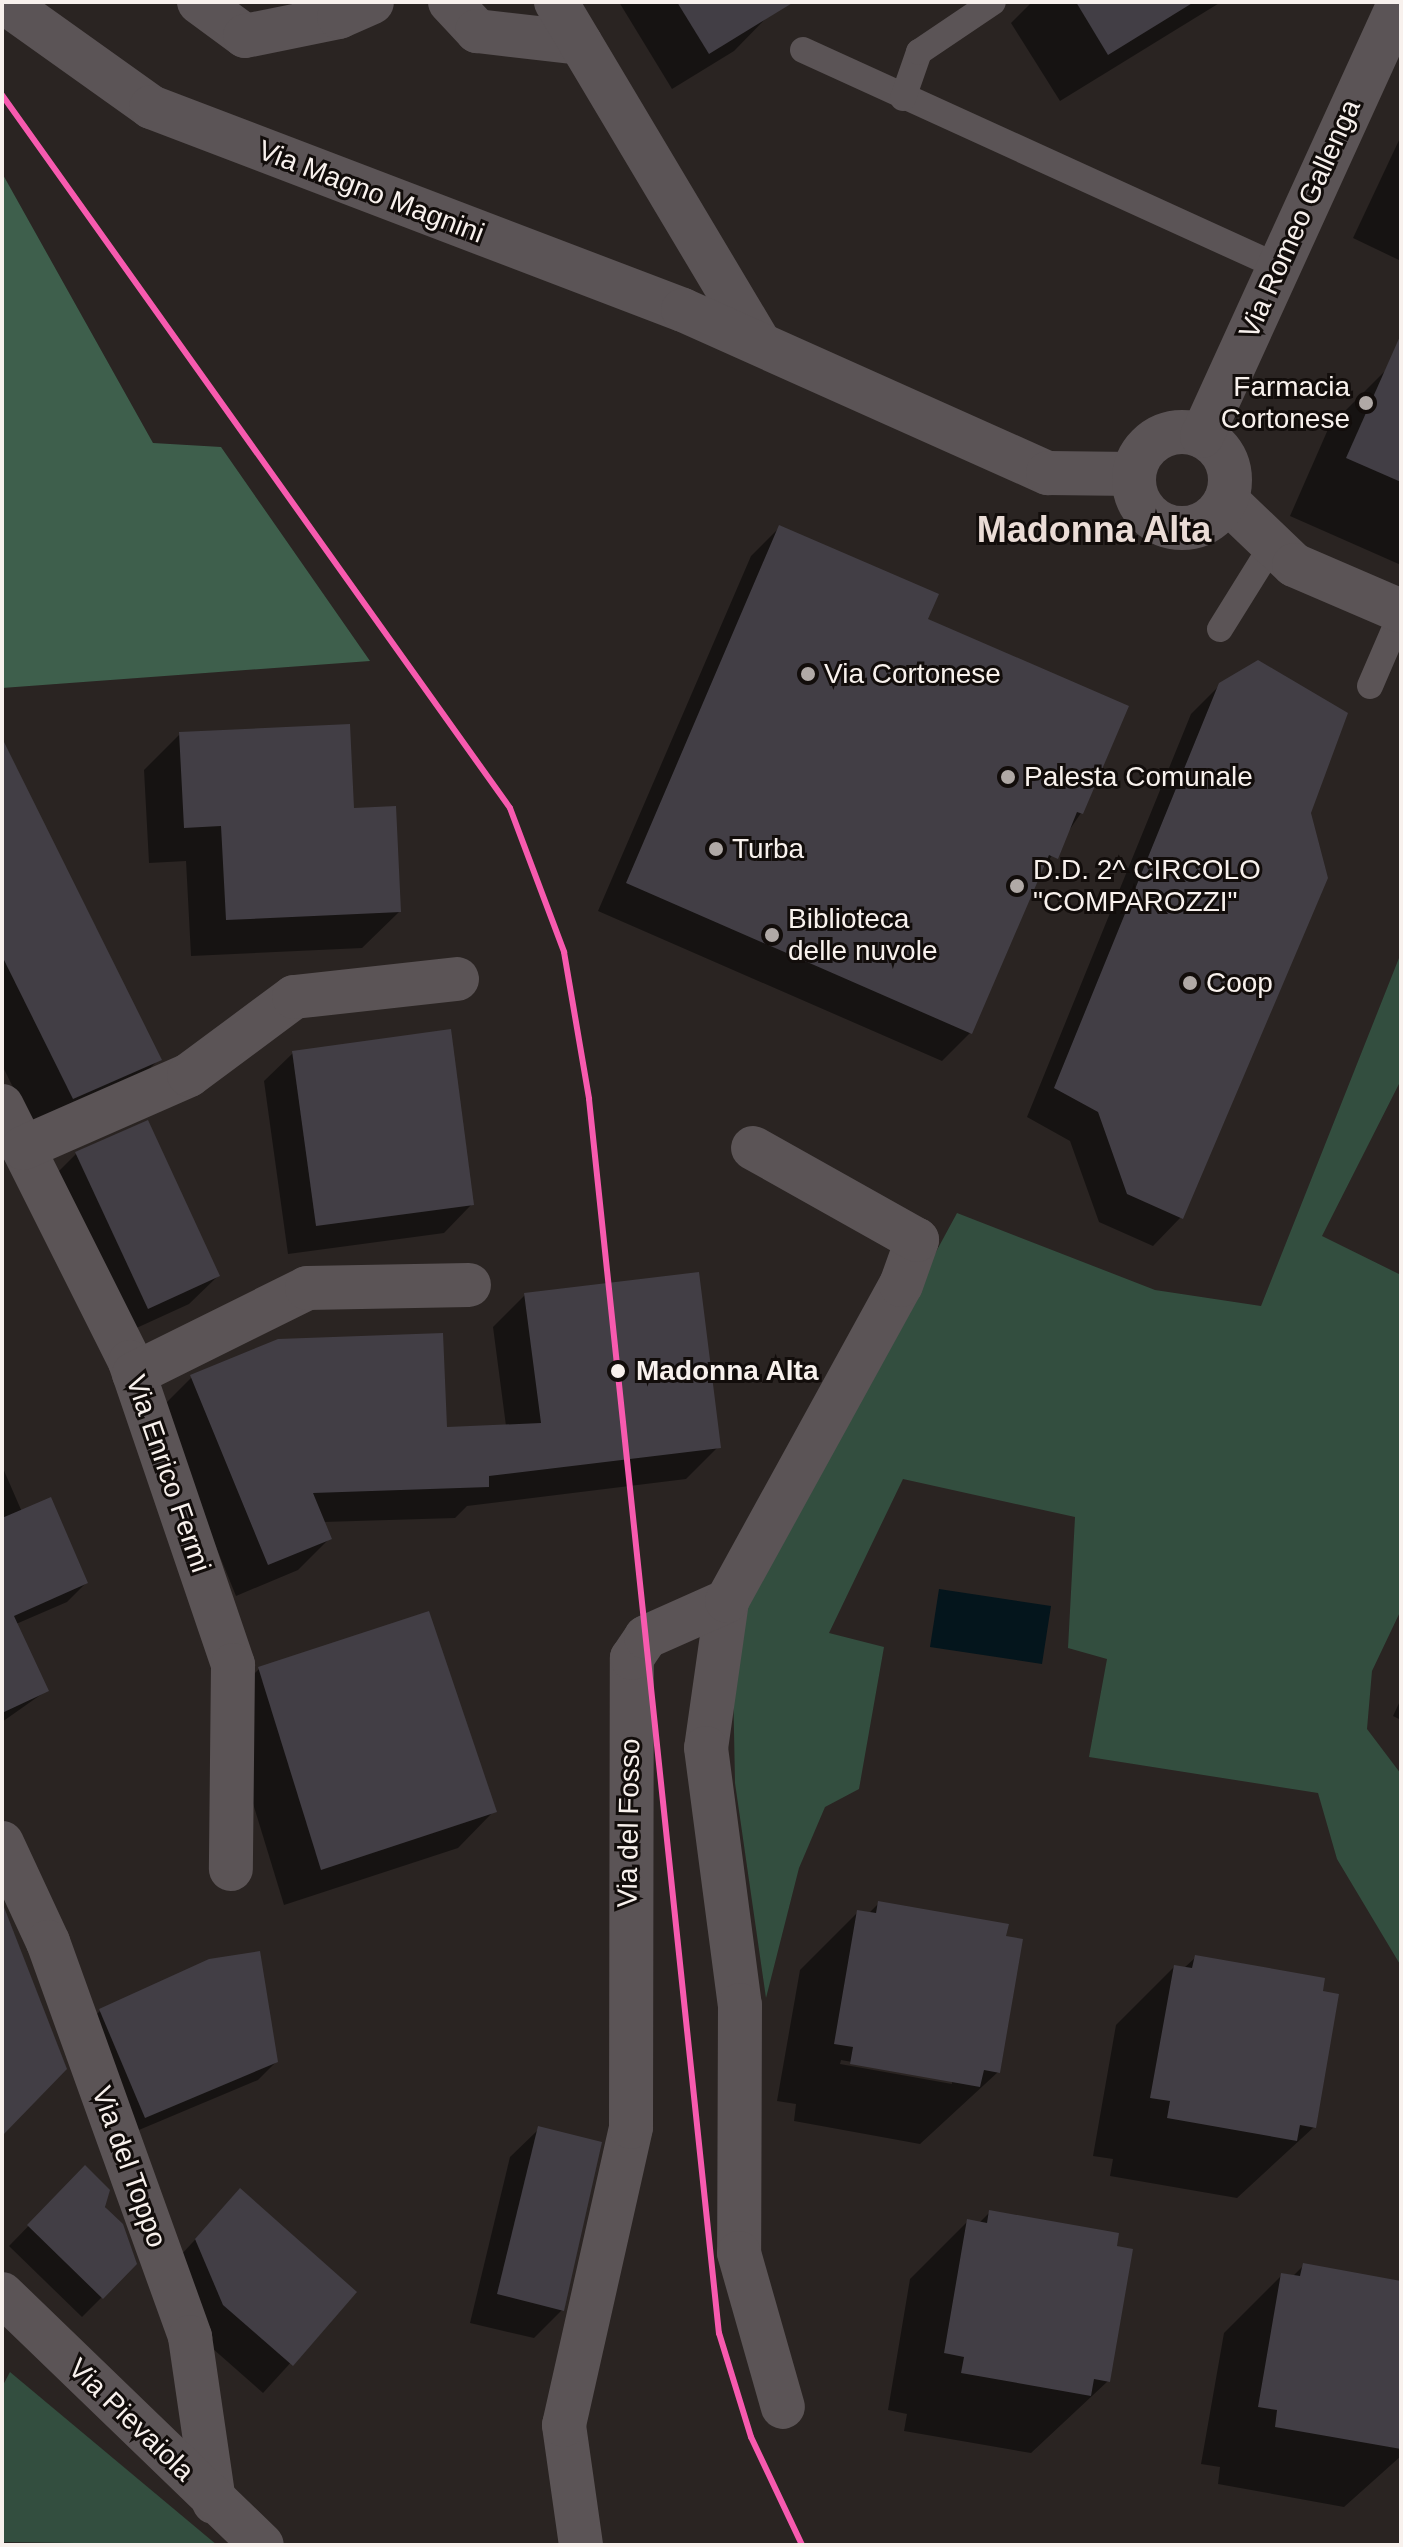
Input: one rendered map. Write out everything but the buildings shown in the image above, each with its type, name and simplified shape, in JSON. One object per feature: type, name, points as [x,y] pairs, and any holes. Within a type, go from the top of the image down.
[{"type":"street","name":"Via Magno Magnini","points":[[4,2],[151,107],[759,343],[1048,473],[1134,474]]},
{"type":"street","points":[[199,2],[245,36],[341,7]]},
{"type":"street","points":[[450,2],[477,31],[580,43]]},
{"type":"street","points":[[556,2],[759,343]]},
{"type":"street","name":"Via Romeo Gallenga","points":[[1202,436],[1400,2]]},
{"type":"street","points":[[1202,436],[1229,470],[1226,500],[1203,524],[1169,527],[1142,507],[1134,474],[1159,438],[1202,436]]},
{"type":"street","points":[[1226,500],[1271,547],[1294,565],[1401,613]]},
{"type":"street","points":[[23,1148],[189,1075],[294,997],[457,979]]},
{"type":"street","name":"Via Enrico Fermi","points":[[2,1106],[134,1374],[233,1665],[231,1869]]},
{"type":"street","points":[[753,1148],[917,1240],[901,1285],[727,1601],[706,1748],[740,2005],[739,2253],[783,2407]]},
{"type":"street","points":[[134,1374],[307,1288],[469,1285]]},
{"type":"street","name":"Via del Fosso","points":[[581,2545],[564,2425],[631,2127],[632,1658],[646,1637],[727,1601]]},
{"type":"street","name":"Via del Toppo","points":[[2,1843],[48,1942],[190,2337],[214,2502]]},
{"type":"street","name":"Via Pievaiola","points":[[2,2294],[214,2502],[262,2545]]},
{"type":"lane","points":[[903,98],[919,52],[993,2]]},
{"type":"lane","points":[[803,50],[1279,267]]},
{"type":"lane","points":[[1220,629],[1271,547]]},
{"type":"lane","points":[[1370,686],[1401,613]]},
{"type":"green space","points":[[2,173],[153,443],[221,447],[370,661],[2,688]]},
{"type":"green space","points":[[1401,953],[1401,1080],[1322,1236],[1401,1275],[1401,1610],[1372,1671],[1367,1729],[1401,1774],[1401,1966],[1337,1859],[1318,1793],[1089,1757],[1107,1659],[1068,1648],[1075,1517],[903,1479],[829,1633],[884,1647],[859,1789],[825,1807],[799,1868],[766,1998],[735,1783],[732,1629],[957,1213],[1155,1290],[1261,1306]]},
{"type":"green space","points":[[10,2372],[217,2545],[2,2542],[2,2387]]},
{"type":"shaded area","points":[[939,1589],[1051,1606],[1042,1664],[930,1647]]},
{"type":"transit line","points":[[2,95],[510,808],[564,952],[589,1099],[719,2333],[751,2437],[802,2545]]},
{"type":"place","name":"Farmacia Cortonese","points":[[1366,403]]},
{"type":"place","name":"Via Cortonese","points":[[808,674]]},
{"type":"place","name":"Palesta Comunale","points":[[1008,777]]},
{"type":"place","name":"Turba","points":[[716,849]]},
{"type":"place","name":"D.D. 2^ CIRCOLO \"COMPAROZZI\"","points":[[1017,886]]},
{"type":"place","name":"Biblioteca delle nuvole","points":[[772,935]]},
{"type":"place","name":"Coop","points":[[1190,983]]},
{"type":"place","name":"Madonna Alta","points":[[618,1371]]},
{"type":"district","name":"Madonna Alta","points":[[1094,530]]}]
